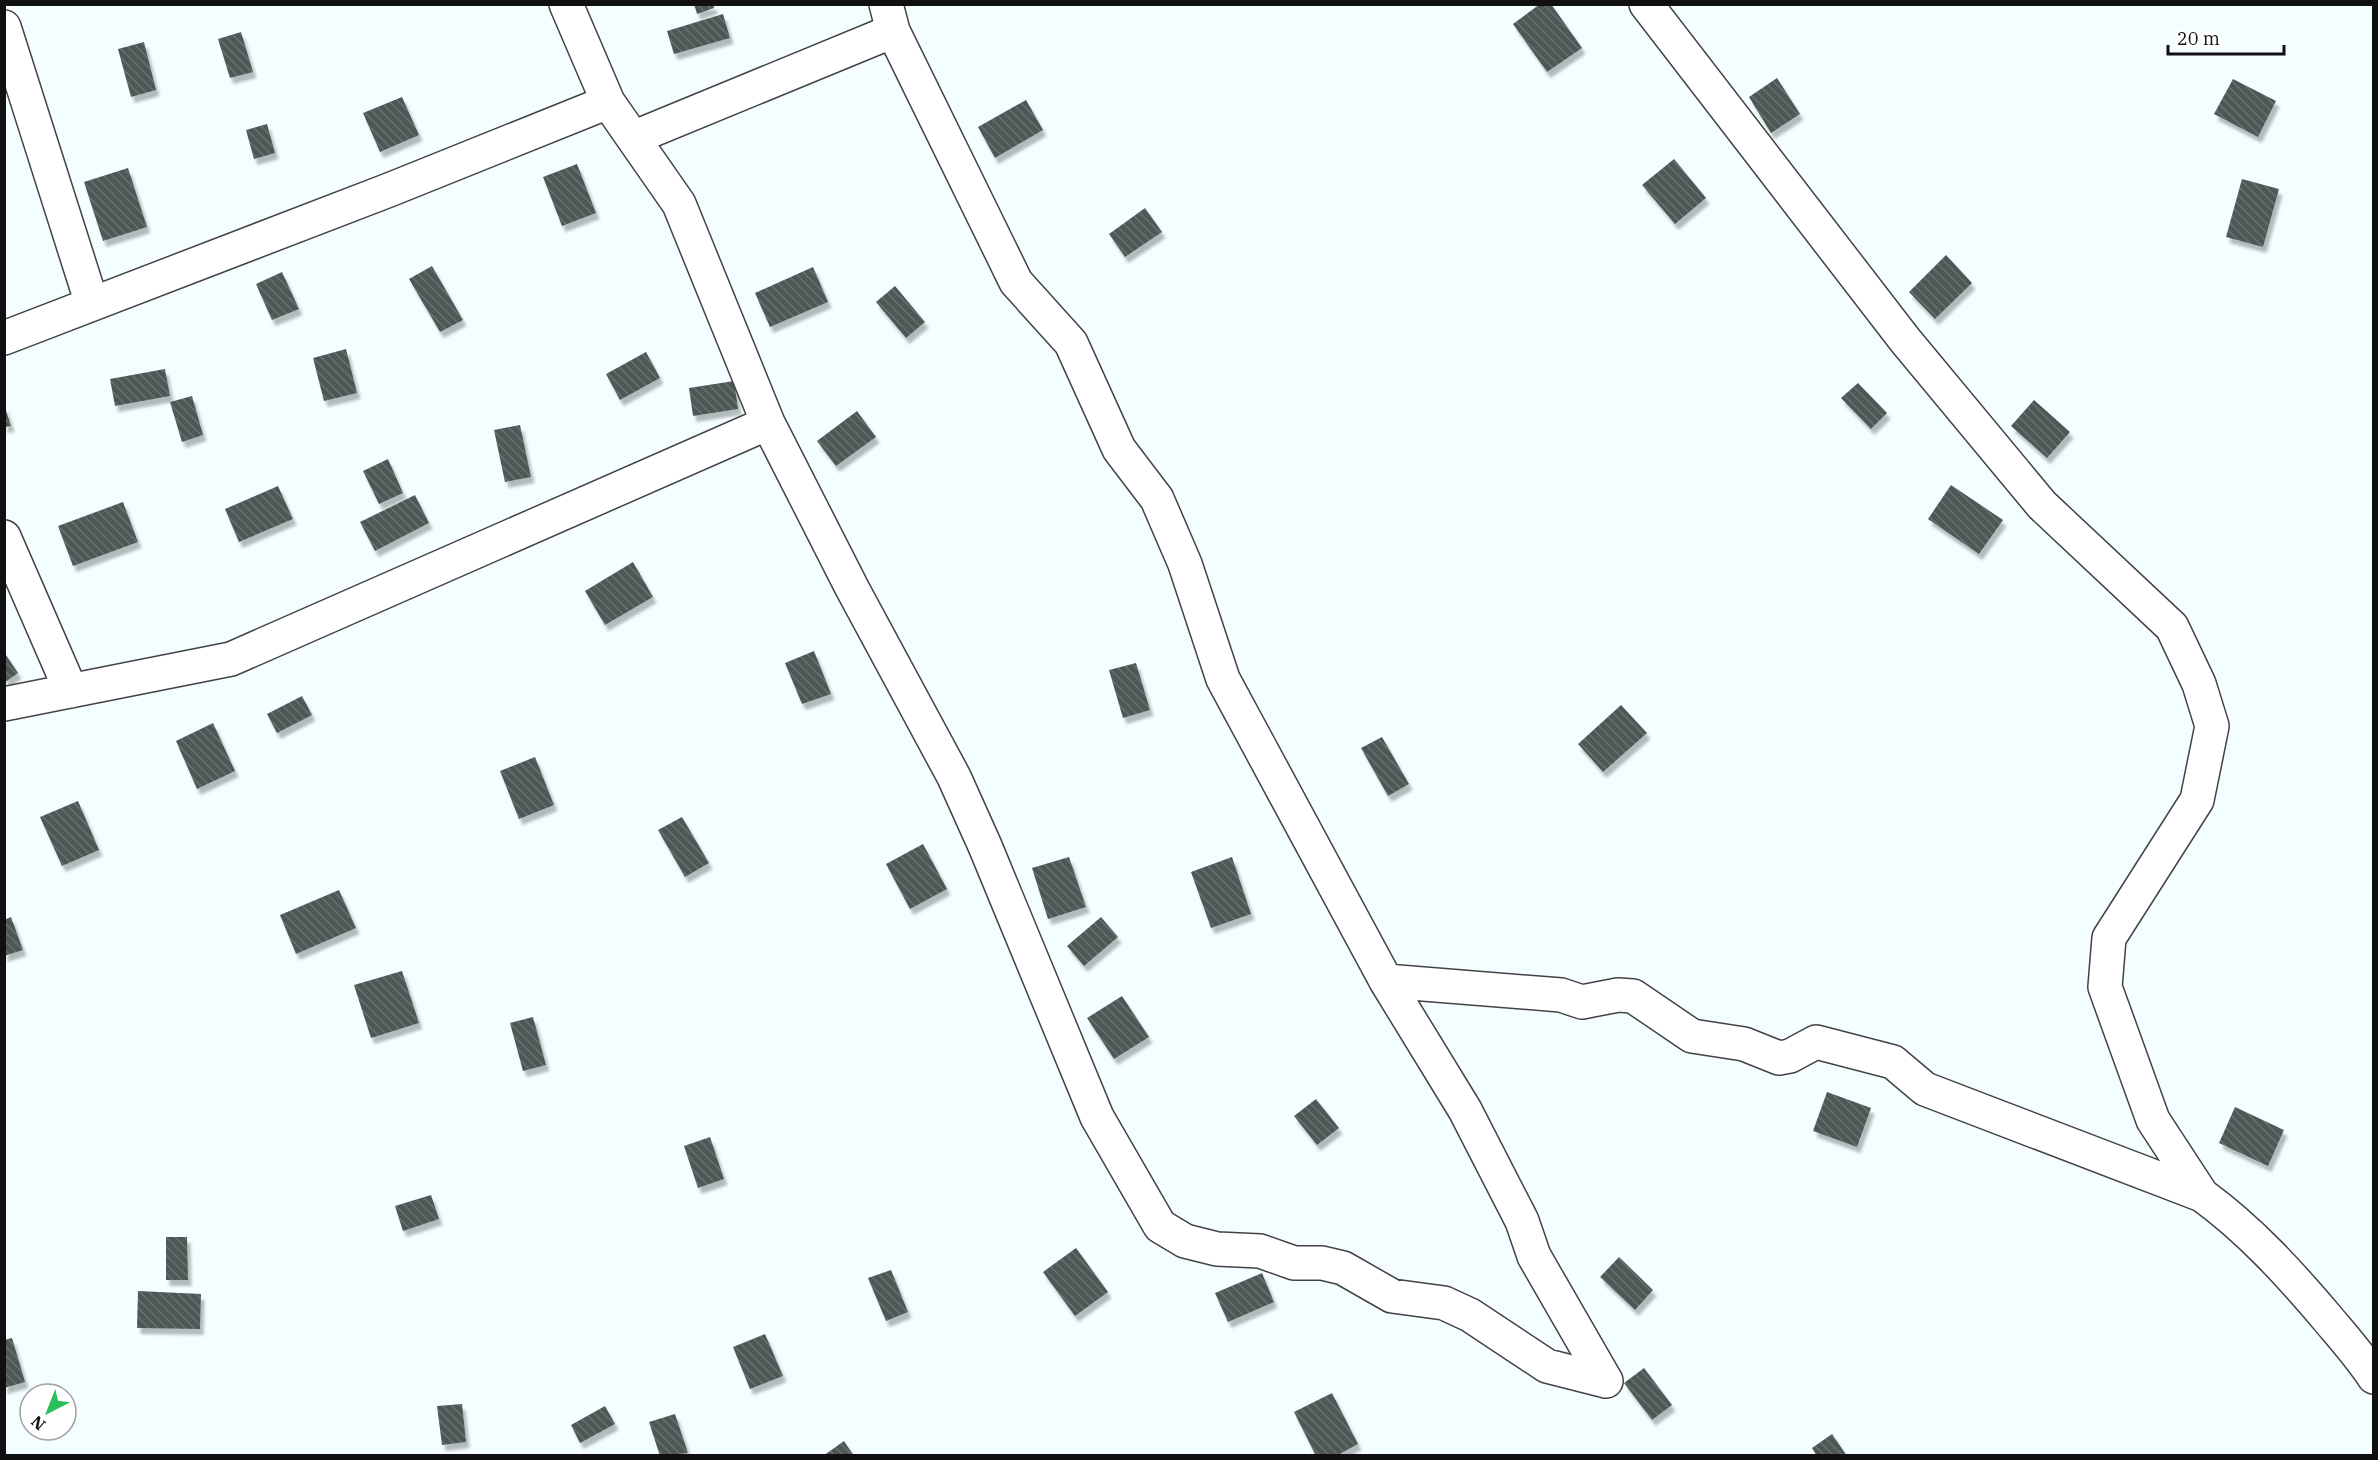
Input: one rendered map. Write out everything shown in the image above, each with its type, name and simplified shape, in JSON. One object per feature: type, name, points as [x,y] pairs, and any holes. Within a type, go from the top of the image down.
[{"type":"street","points":[[566,4],[608,102],[633,138],[679,204],[768,423],[852,588],[954,777],[985,846],[1097,1117],[1160,1226],[1185,1241],[1217,1249],[1260,1251],[1294,1263],[1322,1263],[1343,1268],[1392,1296],[1443,1304],[1470,1315],[1546,1366],[1606,1381],[1534,1256],[1522,1221],[1465,1110],[1386,981],[1223,679],[1185,564],[1157,499],[1119,449],[1071,343],[1016,282],[889,18],[633,138]]},
{"type":"street","points":[[1646,4],[1905,340],[2042,505],[2172,627],[2199,684],[2212,726],[2197,800],[2109,938],[2105,987],[2153,1120],[2202,1195]]},
{"type":"street","points":[[4,27],[92,304]]},
{"type":"street","points":[[4,338],[389,190],[608,102]]},
{"type":"street","points":[[4,704],[231,659],[768,423]]},
{"type":"street","points":[[4,537],[71,691]]},
{"type":"street","points":[[1386,981],[1560,995],[1582,1002],[1618,995],[1633,996],[1692,1036],[1744,1044],[1779,1058],[1790,1056],[1816,1042],[1893,1062],[1925,1089],[2202,1195],[2230,1216],[2294,1279],[2363,1361],[2373,1377]]},
{"type":"building","points":[[694,4],[713,4],[714,8],[697,14]]},
{"type":"building","points":[[1540,4],[1551,4],[1582,48],[1547,72],[1513,24]]},
{"type":"building","points":[[723,14],[730,38],[674,54],[667,31]]},
{"type":"building","points":[[241,32],[253,72],[230,78],[218,39]]},
{"type":"building","points":[[144,42],[156,90],[131,97],[118,49]]},
{"type":"building","points":[[1777,78],[1800,114],[1771,133],[1749,97]]},
{"type":"building","points":[[2233,79],[2276,101],[2258,137],[2214,114]]},
{"type":"building","points":[[402,97],[419,135],[380,152],[363,113]]},
{"type":"building","points":[[1026,100],[1043,130],[995,158],[978,127]]},
{"type":"building","points":[[267,124],[275,153],[254,159],[246,130]]},
{"type":"building","points":[[1674,159],[1706,198],[1675,224],[1642,185]]},
{"type":"building","points":[[577,164],[596,213],[562,226],[543,177]]},
{"type":"building","points":[[128,168],[147,227],[103,241],[84,182]]},
{"type":"building","points":[[2242,179],[2279,189],[2263,247],[2226,237]]},
{"type":"building","points":[[1145,208],[1162,232],[1125,257],[1109,234]]},
{"type":"building","points":[[1946,255],[1972,283],[1935,319],[1909,292]]},
{"type":"building","points":[[432,266],[463,320],[440,332],[409,279]]},
{"type":"building","points":[[813,267],[828,302],[770,327],[755,293]]},
{"type":"building","points":[[282,272],[299,309],[272,320],[256,284]]},
{"type":"building","points":[[895,286],[925,322],[906,338],[876,302]]},
{"type":"building","points":[[346,349],[357,393],[324,401],[313,358]]},
{"type":"building","points":[[646,352],[660,378],[620,400],[606,374]]},
{"type":"building","points":[[165,369],[170,396],[115,406],[110,379]]},
{"type":"building","points":[[734,381],[738,409],[693,416],[689,388]]},
{"type":"building","points":[[1858,383],[1887,413],[1871,429],[1841,398]]},
{"type":"building","points":[[192,396],[203,435],[182,442],[170,402]]},
{"type":"building","points":[[2034,400],[2070,432],[2047,458],[2011,426]]},
{"type":"building","points":[[4,404],[11,426],[4,427]]},
{"type":"building","points":[[857,411],[876,437],[836,466],[817,441]]},
{"type":"building","points":[[520,425],[531,477],[505,482],[494,430]]},
{"type":"building","points":[[388,459],[403,493],[379,504],[363,471]]},
{"type":"building","points":[[1951,485],[2003,520],[1979,554],[1928,519]]},
{"type":"building","points":[[278,486],[293,519],[239,542],[225,509]]},
{"type":"building","points":[[415,495],[429,523],[375,551],[360,522]]},
{"type":"building","points":[[123,502],[138,542],[73,566],[58,526]]},
{"type":"building","points":[[633,562],[653,597],[605,625],[585,591]]},
{"type":"building","points":[[814,651],[831,694],[802,704],[785,663]]},
{"type":"building","points":[[4,652],[18,673],[4,683]]},
{"type":"building","points":[[1136,663],[1150,710],[1123,718],[1109,670]]},
{"type":"building","points":[[302,696],[312,715],[277,733],[267,714]]},
{"type":"building","points":[[1621,705],[1647,733],[1603,772],[1578,744]]},
{"type":"building","points":[[213,723],[235,771],[197,789],[176,741]]},
{"type":"building","points":[[1382,737],[1409,784],[1388,796],[1361,748]]},
{"type":"building","points":[[535,757],[554,805],[519,819],[500,771]]},
{"type":"building","points":[[78,801],[99,850],[62,866],[40,817]]},
{"type":"building","points":[[682,817],[709,863],[685,877],[658,830]]},
{"type":"building","points":[[923,844],[947,889],[910,909],[886,864]]},
{"type":"building","points":[[1069,857],[1086,907],[1048,919],[1032,868]]},
{"type":"building","points":[[1232,857],[1251,914],[1211,928],[1191,872]]},
{"type":"building","points":[[339,890],[356,928],[296,954],[280,915]]},
{"type":"building","points":[[11,917],[23,950],[4,956],[4,920]]},
{"type":"building","points":[[1101,917],[1118,937],[1084,966],[1067,946]]},
{"type":"building","points":[[402,971],[419,1023],[371,1038],[354,985]]},
{"type":"building","points":[[1122,996],[1149,1037],[1114,1059],[1087,1018]]},
{"type":"building","points":[[533,1017],[546,1065],[523,1071],[510,1023]]},
{"type":"building","points":[[1827,1092],[1871,1108],[1857,1147],[1813,1131]]},
{"type":"building","points":[[1316,1099],[1339,1128],[1317,1145],[1294,1116]]},
{"type":"building","points":[[2235,1107],[2284,1130],[2268,1166],[2219,1143]]},
{"type":"building","points":[[710,1137],[724,1179],[698,1188],[684,1146]]},
{"type":"building","points":[[431,1195],[439,1219],[403,1231],[395,1206]]},
{"type":"building","points":[[166,1237],[187,1237],[188,1280],[166,1280]]},
{"type":"building","points":[[1076,1248],[1108,1292],[1075,1316],[1043,1272]]},
{"type":"building","points":[[1619,1257],[1653,1290],[1635,1310],[1600,1277]]},
{"type":"building","points":[[891,1270],[908,1312],[886,1321],[868,1278]]},
{"type":"building","points":[[1262,1273],[1274,1302],[1228,1322],[1215,1293]]},
{"type":"building","points":[[138,1291],[201,1294],[200,1329],[137,1328]]},
{"type":"building","points":[[765,1334],[783,1376],[750,1389],[733,1347]]},
{"type":"building","points":[[12,1338],[25,1382],[18,1382],[18,1384],[4,1388],[4,1340]]},
{"type":"building","points":[[1644,1368],[1672,1405],[1652,1420],[1624,1383]]},
{"type":"building","points":[[1332,1393],[1358,1444],[1336,1456],[1316,1456],[1294,1412]]},
{"type":"building","points":[[462,1404],[466,1442],[442,1445],[437,1406]]},
{"type":"building","points":[[605,1406],[615,1424],[580,1443],[571,1425]]},
{"type":"building","points":[[675,1414],[688,1453],[660,1456],[649,1422]]},
{"type":"building","points":[[1832,1434],[1847,1456],[1817,1456],[1812,1448]]},
{"type":"building","points":[[844,1441],[854,1456],[823,1456]]}]
